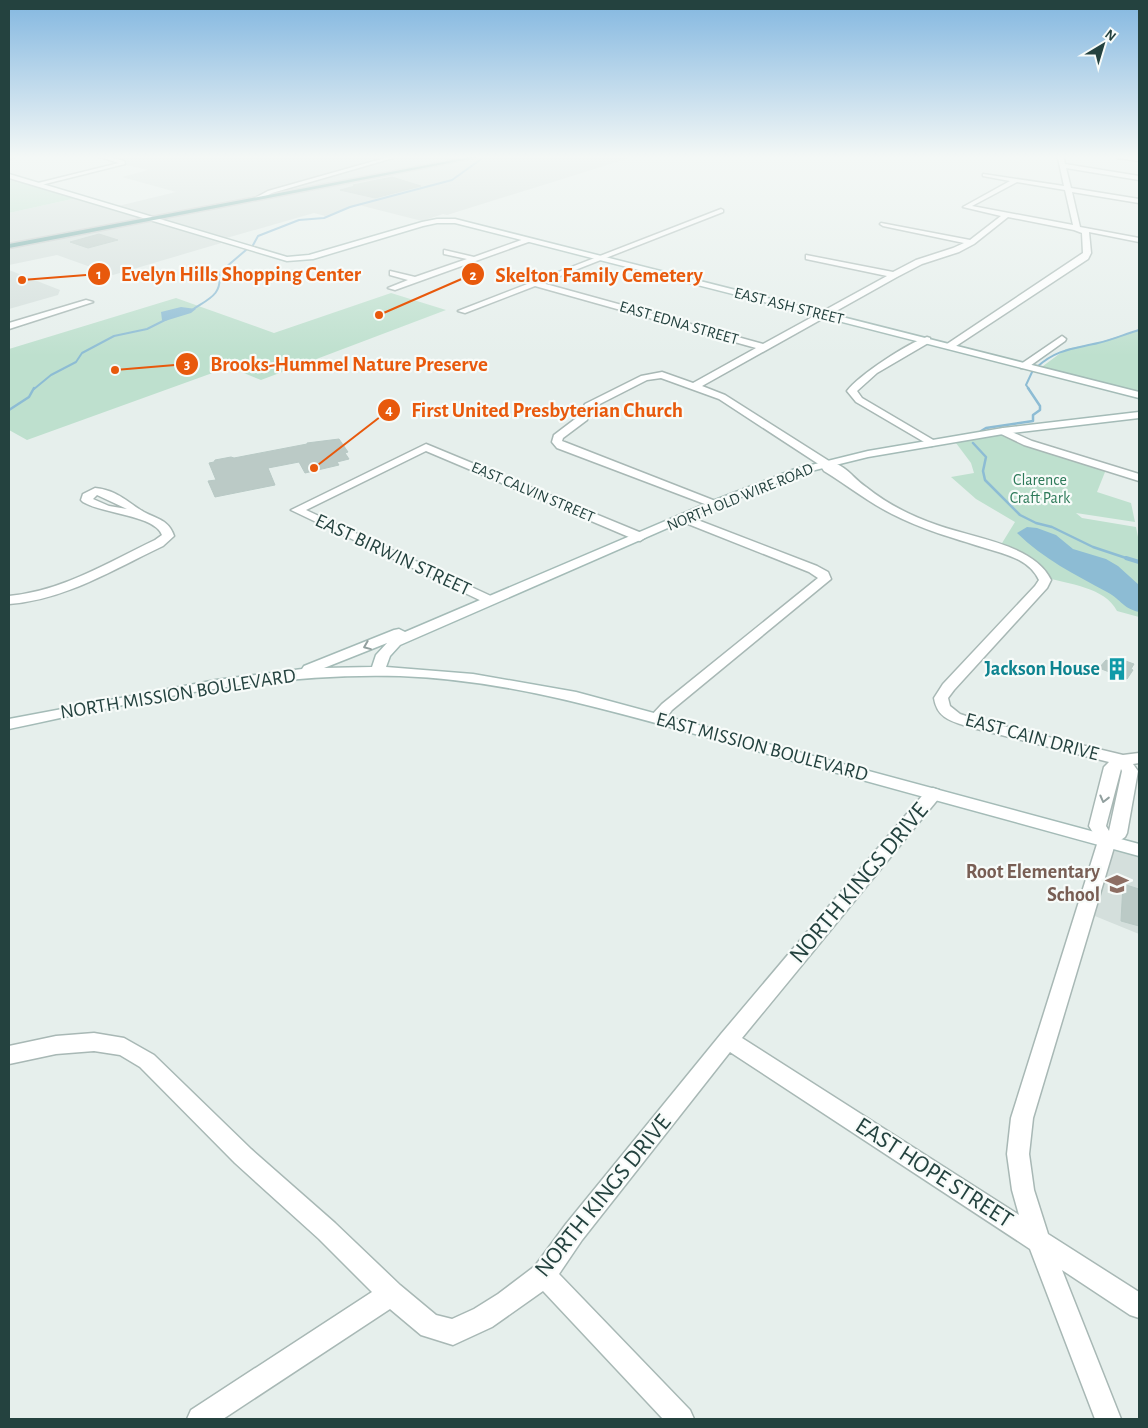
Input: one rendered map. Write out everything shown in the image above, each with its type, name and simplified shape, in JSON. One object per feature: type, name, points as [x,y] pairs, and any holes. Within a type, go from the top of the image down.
[{"type":"main road","points":[[9,246],[131,223]]},
{"type":"street","points":[[120,225],[125,223]]},
{"type":"street","name":"EAST ASH STREET","points":[[168,223],[288,259],[299,259],[428,223]]},
{"type":"street","name":"EAST ASH STREET","points":[[461,223],[1139,395]]},
{"type":"street","points":[[462,311],[690,223]]},
{"type":"street","points":[[695,386],[894,275],[919,262],[956,250],[971,242],[997,223]]},
{"type":"street","points":[[1042,223],[1139,240]]},
{"type":"street","points":[[1076,223],[1077,229]]},
{"type":"street","points":[[883,224],[971,242]]},
{"type":"street","points":[[950,346],[1082,260],[1087,252],[1085,232],[1077,229]]},
{"type":"street","points":[[392,288],[530,240]]},
{"type":"street","points":[[446,252],[474,259]]},
{"type":"street","points":[[809,257],[894,275]]},
{"type":"street","points":[[393,273],[416,280]]},
{"type":"street","name":"EAST EDNA STREET","points":[[534,283],[766,348]]},
{"type":"street","points":[[9,326],[89,302]]},
{"type":"street","points":[[1024,366],[1062,339]]},
{"type":"street","points":[[926,340],[865,378],[854,387],[854,396],[931,443]]},
{"type":"street","points":[[714,504],[561,446],[557,442],[562,434],[583,418],[588,406],[644,378],[656,375],[695,386],[730,401],[825,463]]},
{"type":"street","name":"NORTH OLD WIRE ROAD","points":[[378,671],[383,655],[388,647],[395,642],[488,600],[714,504],[799,471],[825,463],[1002,431],[1139,415]]},
{"type":"street","points":[[1002,431],[1028,443],[1139,478]]},
{"type":"street","name":"EAST BIRWIN STREET","points":[[426,447],[297,510],[488,600]]},
{"type":"street","name":"EAST CALVIN STREET","points":[[426,447],[640,537]]},
{"type":"street","name":"EAST CAIN DRIVE","points":[[825,463],[828,469],[843,480],[859,488],[876,502],[895,513],[1014,553],[1031,561],[1041,570],[1045,580],[1041,588],[948,687],[941,698],[943,708],[955,717],[974,724],[1131,759]]},
{"type":"street","points":[[9,600],[38,596],[79,580],[160,543],[168,536],[167,530],[162,526],[139,514]]},
{"type":"street","points":[[657,718],[667,707],[825,580],[824,575],[813,569],[682,518]]},
{"type":"street","points":[[299,674],[398,633],[430,626]]},
{"type":"street","name":"EAST MISSION BOULEVARD","points":[[378,671],[440,674],[510,683],[567,694],[1139,850]]},
{"type":"street","name":"NORTH MISSION BOULEVARD","points":[[9,724],[204,686],[299,674],[378,671]]},
{"type":"street","points":[[1108,1419],[1040,1242],[1023,1190],[1018,1154],[1022,1118],[1107,841],[1118,833],[1131,759]]},
{"type":"street","name":"NORTH KINGS DRIVE","points":[[9,1055],[56,1045],[94,1042],[124,1047],[147,1061],[243,1156],[327,1231],[391,1294],[430,1326],[452,1332],[491,1313],[544,1275],[574,1232],[728,1040],[933,794]]},
{"type":"street","name":"EAST HOPE STREET","points":[[728,1040],[1139,1306]]},
{"type":"street","points":[[544,1275],[681,1419]]},
{"type":"street","points":[[200,1419],[391,1294]]},
{"type":"shaded area","points":[[9,223],[280,223],[223,239],[228,241],[113,275],[57,255],[9,265]]},
{"type":"shaded area","points":[[9,270],[60,290],[58,295],[9,309]]},
{"type":"shaded area","name":"Root Elementary School","points":[[1107,841],[1139,850],[1139,934],[1085,912]]},
{"type":"green space","points":[[391,293],[446,310],[261,380],[229,367],[27,440],[9,430],[9,349],[176,298],[274,333]]},
{"type":"green space","points":[[1139,330],[1139,395],[1039,369],[1066,349],[1097,343]]},
{"type":"green space","name":"Clarence Craft Park","points":[[1003,431],[1019,440],[1107,467],[1097,492],[1131,503],[1135,522],[1076,513],[1082,518],[1136,527],[1139,542],[1139,617],[1117,611],[1111,603],[1095,592],[1044,577],[1041,570],[999,548],[1015,522],[976,499],[951,477],[974,473],[971,463],[953,439]]},
{"type":"water","points":[[181,307],[196,309],[191,313],[165,321],[162,320],[161,312]]},
{"type":"water","points":[[1027,527],[1037,528],[1056,535],[1073,549],[1106,559],[1118,566],[1139,585],[1139,612],[1125,606],[1112,595],[1060,566],[1038,551],[1017,533]]},
{"type":"building","points":[[99,234],[118,240],[88,248],[70,242]]},
{"type":"building","points":[[339,439],[348,452],[345,453],[349,459],[337,462],[339,465],[305,473],[299,462],[268,468],[275,485],[215,497],[208,481],[216,480],[209,463],[215,460]]},
{"type":"building","name":"Jackson House","points":[[1120,659],[1134,664],[1131,669],[1133,670],[1127,679],[1099,668],[1106,660],[1117,664]]},
{"type":"building","points":[[1123,884],[1139,889],[1139,926],[1121,921]]},
{"type":"waterway","points":[[252,247],[258,236],[292,223]]},
{"type":"waterway","points":[[192,310],[213,296],[219,287],[219,273],[246,250]]},
{"type":"waterway","points":[[34,389],[51,375],[76,362],[82,353],[114,336],[147,329],[167,319]]},
{"type":"waterway","points":[[1037,367],[1058,353],[1103,342],[1139,330]]},
{"type":"waterway","points":[[1029,389],[1026,385],[1033,370]]},
{"type":"waterway","points":[[9,410],[29,397],[34,388]]},
{"type":"waterway","points":[[981,431],[986,428],[1033,421],[1033,415],[1040,410],[1040,406],[1028,388]]},
{"type":"waterway","points":[[973,443],[986,457],[983,471],[985,480],[1020,515],[1036,523],[1052,527],[1093,547],[1126,558]]},
{"type":"waterway","points":[[1126,558],[1139,562]]},
{"type":"place","name":"Evelyn Hills Shopping Center","points":[[22,280]]},
{"type":"place","name":"Skelton Family Cemetery","points":[[379,315]]},
{"type":"place","name":"Brooks-Hummel Nature Preserve","points":[[115,370]]},
{"type":"place","name":"First United Presbyterian Church","points":[[314,468]]},
{"type":"place","name":"Jackson House","points":[[1117,669]]},
{"type":"place","name":"Root Elementary School","points":[[1117,884]]}]
